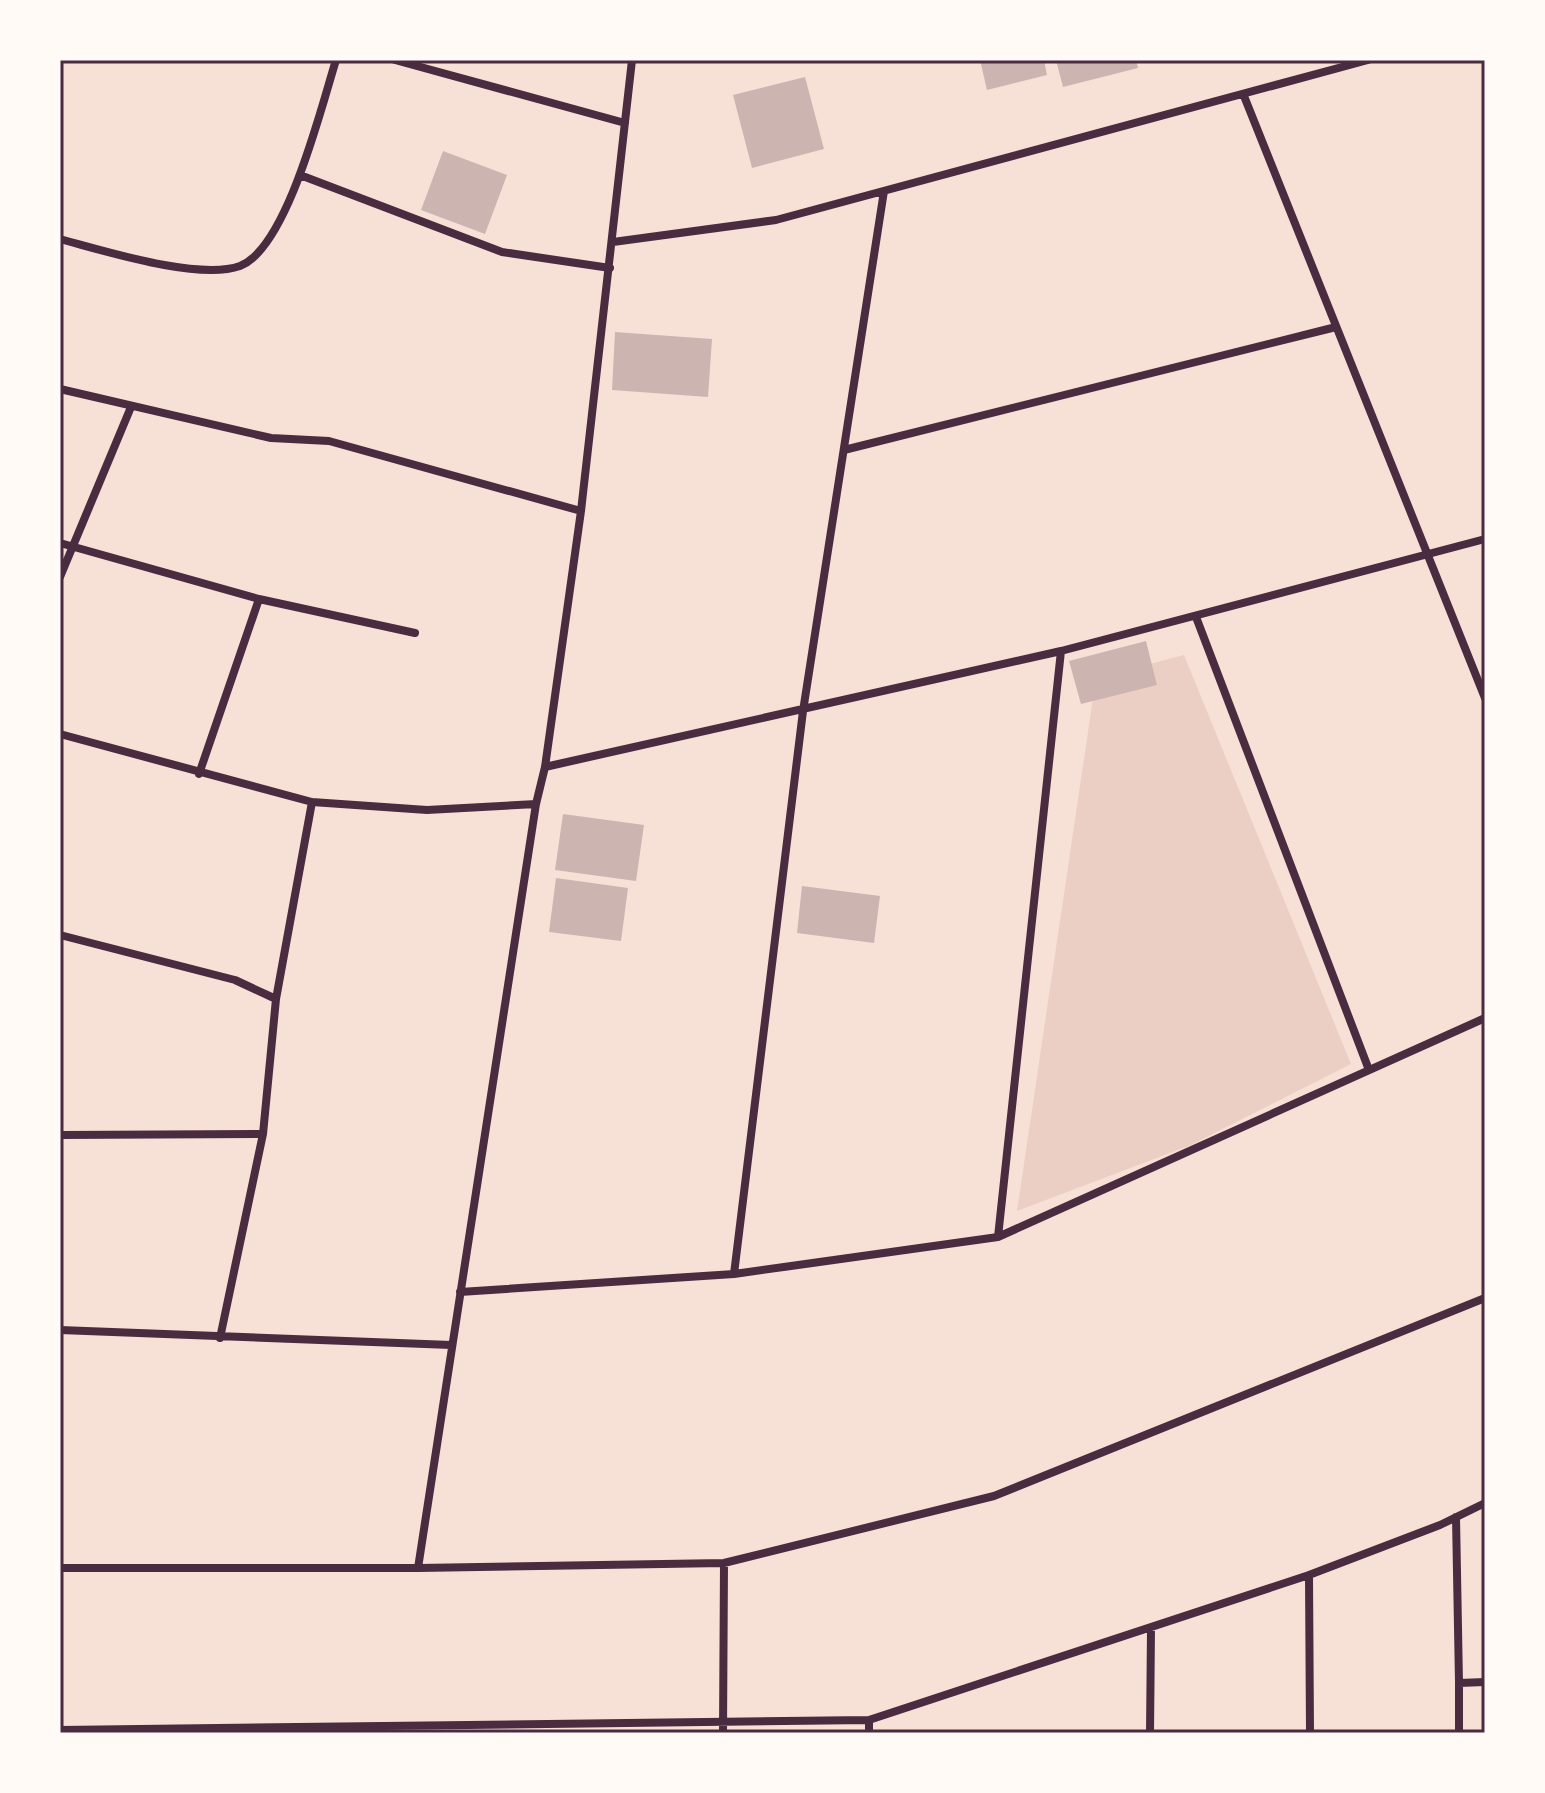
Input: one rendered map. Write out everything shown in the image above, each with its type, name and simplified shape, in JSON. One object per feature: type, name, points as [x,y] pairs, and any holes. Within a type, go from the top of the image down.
[{"type":"street","points":[[60,239],[146,262],[210,268],[240,266],[268,246],[300,175],[336,60]]},
{"type":"street","points":[[395,60],[625,123]]},
{"type":"street","points":[[418,1568],[536,804],[545,767],[581,511],[632,60]]},
{"type":"street","points":[[613,242],[776,220],[1244,96],[1368,60]]},
{"type":"street","points":[[1244,96],[1485,698]]},
{"type":"street","points":[[300,175],[502,252],[610,268]]},
{"type":"street","points":[[734,1274],[803,711],[884,191]]},
{"type":"street","points":[[844,450],[1336,327]]},
{"type":"street","points":[[60,389],[271,438],[329,441],[581,511]]},
{"type":"street","points":[[60,577],[131,407]]},
{"type":"street","points":[[545,767],[1061,651],[1485,539]]},
{"type":"street","points":[[60,543],[259,599],[415,633]]},
{"type":"street","points":[[199,774],[259,599]]},
{"type":"street","points":[[1196,617],[1369,1070]]},
{"type":"street","points":[[998,1237],[1061,651]]},
{"type":"street","points":[[60,734],[199,774],[312,802],[427,810],[536,804]]},
{"type":"street","points":[[220,1338],[263,1134],[276,999],[312,802]]},
{"type":"street","points":[[60,935],[235,980],[276,999]]},
{"type":"street","points":[[460,1292],[734,1274],[998,1237],[1485,1018]]},
{"type":"street","points":[[60,1135],[263,1134]]},
{"type":"street","points":[[60,1568],[418,1568],[724,1563],[994,1496],[1485,1298]]},
{"type":"street","points":[[60,1330],[451,1345]]},
{"type":"street","points":[[60,1730],[399,1730],[869,1720],[1309,1575],[1485,1503]]},
{"type":"street","points":[[1456,1517],[1459,1733]]},
{"type":"street","points":[[723,1733],[724,1563]]},
{"type":"street","points":[[1309,1575],[1310,1733]]},
{"type":"street","points":[[1150,1733],[1151,1629]]},
{"type":"street","points":[[1459,1683],[1485,1682]]},
{"type":"street","points":[[869,1720],[869,1733]]},
{"type":"shaded area","points":[[1184,655],[1351,1064],[1191,1145],[1017,1211],[1096,678]]},
{"type":"building","points":[[980,60],[1044,60],[1047,75],[987,90]]},
{"type":"building","points":[[1056,60],[1136,60],[1138,68],[1063,87]]},
{"type":"building","points":[[805,77],[824,149],[752,168],[733,95]]},
{"type":"building","points":[[443,151],[507,175],[485,234],[421,210]]},
{"type":"building","points":[[615,332],[712,339],[708,397],[612,390]]},
{"type":"building","points":[[1146,641],[1157,685],[1081,704],[1069,661]]},
{"type":"building","points":[[563,814],[644,825],[636,881],[555,870]]},
{"type":"building","points":[[556,878],[628,888],[621,941],[549,932]]},
{"type":"building","points":[[802,886],[880,896],[874,943],[797,933]]}]
